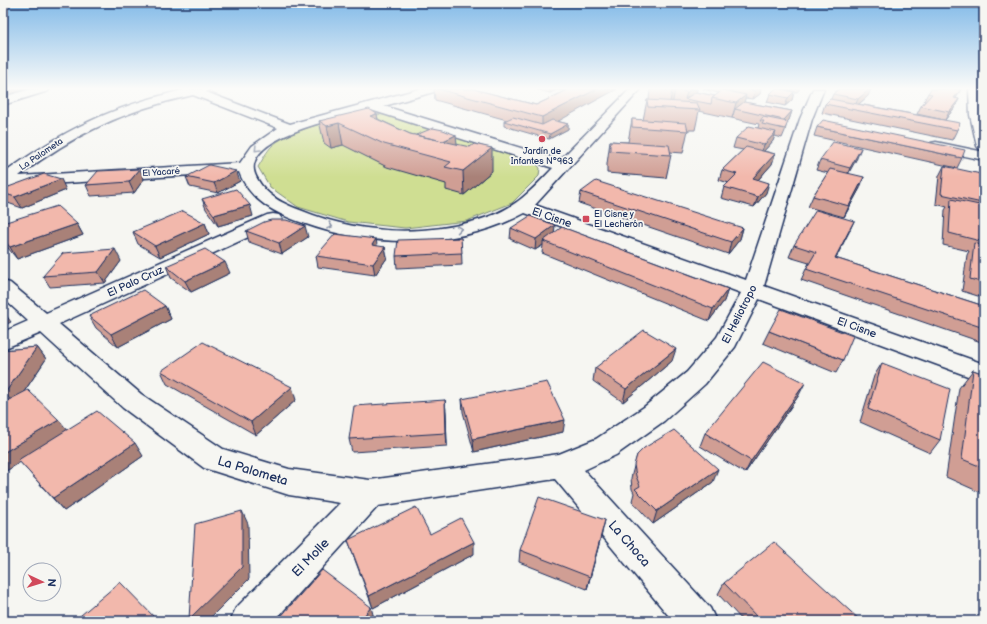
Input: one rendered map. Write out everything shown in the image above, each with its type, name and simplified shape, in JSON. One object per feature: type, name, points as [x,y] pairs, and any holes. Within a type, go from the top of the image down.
[{"type":"street","name":"La Palometa","points":[[3,181],[39,153],[80,129],[107,118]]},
{"type":"street","points":[[266,118],[290,128]]},
{"type":"street","points":[[246,167],[250,157],[260,146],[276,135],[290,128],[327,118]]},
{"type":"street","points":[[411,118],[563,166]]},
{"type":"street","points":[[524,207],[608,118]]},
{"type":"street","name":"El Heliotropo","points":[[562,466],[606,447],[654,414],[696,378],[728,341],[753,289],[806,118]]},
{"type":"street","points":[[977,118],[984,146]]},
{"type":"street","points":[[922,143],[984,156]]},
{"type":"street","name":"El Yacaré","points":[[3,181],[246,167]]},
{"type":"street","name":"El Cisne","points":[[246,167],[249,177],[257,190],[270,203],[289,212],[337,228],[372,234],[404,236],[472,227],[498,220],[524,207],[984,372]]},
{"type":"street","name":"El Palo Cruz","points":[[3,341],[289,212]]},
{"type":"street","name":"La Palometa","points":[[3,287],[132,401],[214,458],[289,482],[370,494],[562,466]]},
{"type":"street","name":"La Choca","points":[[562,466],[697,621]]},
{"type":"street","name":"El Molle","points":[[249,621],[370,494]]},
{"type":"green space","points":[[345,118],[396,118],[533,161],[540,168],[539,176],[512,203],[467,221],[405,228],[348,222],[298,207],[270,187],[258,167],[270,148],[278,141],[302,130]]},
{"type":"building","points":[[331,118],[375,118],[410,134],[470,147],[474,144],[492,148],[463,171],[445,167],[451,162],[384,144],[339,123],[327,126],[319,121]]},
{"type":"building","points":[[510,118],[517,118],[542,125],[552,120],[568,124],[550,134],[504,121]]},
{"type":"building","points":[[762,118],[769,118],[788,122],[785,129],[762,124],[764,121],[760,121]]},
{"type":"building","points":[[897,118],[934,118],[960,123],[957,130]]},
{"type":"building","points":[[632,119],[686,123],[688,131],[632,127]]},
{"type":"building","points":[[823,120],[965,150],[962,158],[817,127]]},
{"type":"building","points":[[749,126],[776,132],[764,145],[736,138]]},
{"type":"building","points":[[433,128],[456,135],[443,141],[416,135]]},
{"type":"building","points":[[610,141],[669,145],[671,155],[610,151]]},
{"type":"building","points":[[833,142],[861,148],[850,168],[820,160]]},
{"type":"building","points":[[746,147],[775,154],[753,178],[769,183],[758,197],[724,187],[737,174],[722,170]]},
{"type":"building","points":[[209,165],[236,171],[214,183],[186,177]]},
{"type":"building","points":[[944,166],[981,174],[982,203],[941,194]]},
{"type":"building","points":[[140,169],[129,182],[86,185],[98,171]]},
{"type":"building","points":[[830,169],[864,177],[849,206],[813,196]]},
{"type":"building","points":[[44,174],[61,179],[15,197],[3,193],[3,189]]},
{"type":"building","points":[[596,181],[743,228],[731,242],[581,192]]},
{"type":"building","points":[[236,189],[250,205],[214,215],[202,199]]},
{"type":"building","points":[[951,199],[984,206],[984,242],[949,233]]},
{"type":"building","points":[[57,206],[77,224],[10,247],[3,239],[3,223]]},
{"type":"building","points":[[816,210],[854,221],[835,258],[984,306],[984,328],[806,269],[816,252],[794,245]]},
{"type":"building","points":[[183,211],[205,223],[155,246],[133,232]]},
{"type":"building","points":[[530,216],[555,225],[536,239],[511,228]]},
{"type":"building","points":[[271,220],[286,220],[305,226],[279,243],[246,231]]},
{"type":"building","points":[[562,227],[728,289],[713,309],[543,241]]},
{"type":"building","points":[[335,234],[376,239],[372,245],[385,247],[373,264],[316,256]]},
{"type":"building","points":[[461,238],[462,253],[396,256],[398,240]]},
{"type":"building","points":[[974,243],[984,246],[984,283],[970,279]]},
{"type":"building","points":[[115,249],[98,272],[43,276],[63,253]]},
{"type":"building","points":[[205,249],[225,262],[185,281],[166,266]]},
{"type":"building","points":[[143,290],[165,306],[111,334],[89,316]]},
{"type":"building","points":[[781,309],[853,336],[843,360],[769,331]]},
{"type":"building","points":[[644,330],[676,349],[626,389],[595,368]]},
{"type":"building","points":[[203,342],[292,387],[251,422],[161,371]]},
{"type":"building","points":[[37,347],[5,393],[3,393],[3,350]]},
{"type":"building","points":[[763,362],[805,383],[751,461],[705,433]]},
{"type":"building","points":[[882,363],[950,389],[940,440],[868,409]]},
{"type":"building","points":[[973,370],[984,374],[984,468],[962,459]]},
{"type":"building","points":[[547,382],[565,420],[473,439],[462,399]]},
{"type":"building","points":[[28,390],[59,420],[3,453],[3,403]]},
{"type":"building","points":[[445,400],[446,433],[349,439],[354,406]]},
{"type":"building","points":[[97,411],[135,443],[53,498],[18,460]]},
{"type":"building","points":[[674,430],[718,469],[657,511],[635,489],[640,486],[634,465],[637,455],[644,448]]},
{"type":"building","points":[[539,497],[605,520],[590,577],[520,550]]},
{"type":"building","points":[[416,507],[430,534],[461,518],[474,542],[369,596],[348,540]]},
{"type":"building","points":[[242,511],[242,567],[189,619],[195,524]]},
{"type":"building","points":[[774,542],[861,621],[761,621],[724,583]]},
{"type":"building","points":[[322,570],[371,607],[360,621],[277,621]]},
{"type":"building","points":[[120,582],[158,621],[74,621]]},
{"type":"place","name":"Jardín de Infantes N°963","points":[[542,139]]},
{"type":"place","name":"El Cisne y El Lecherón","points":[[586,219]]}]
